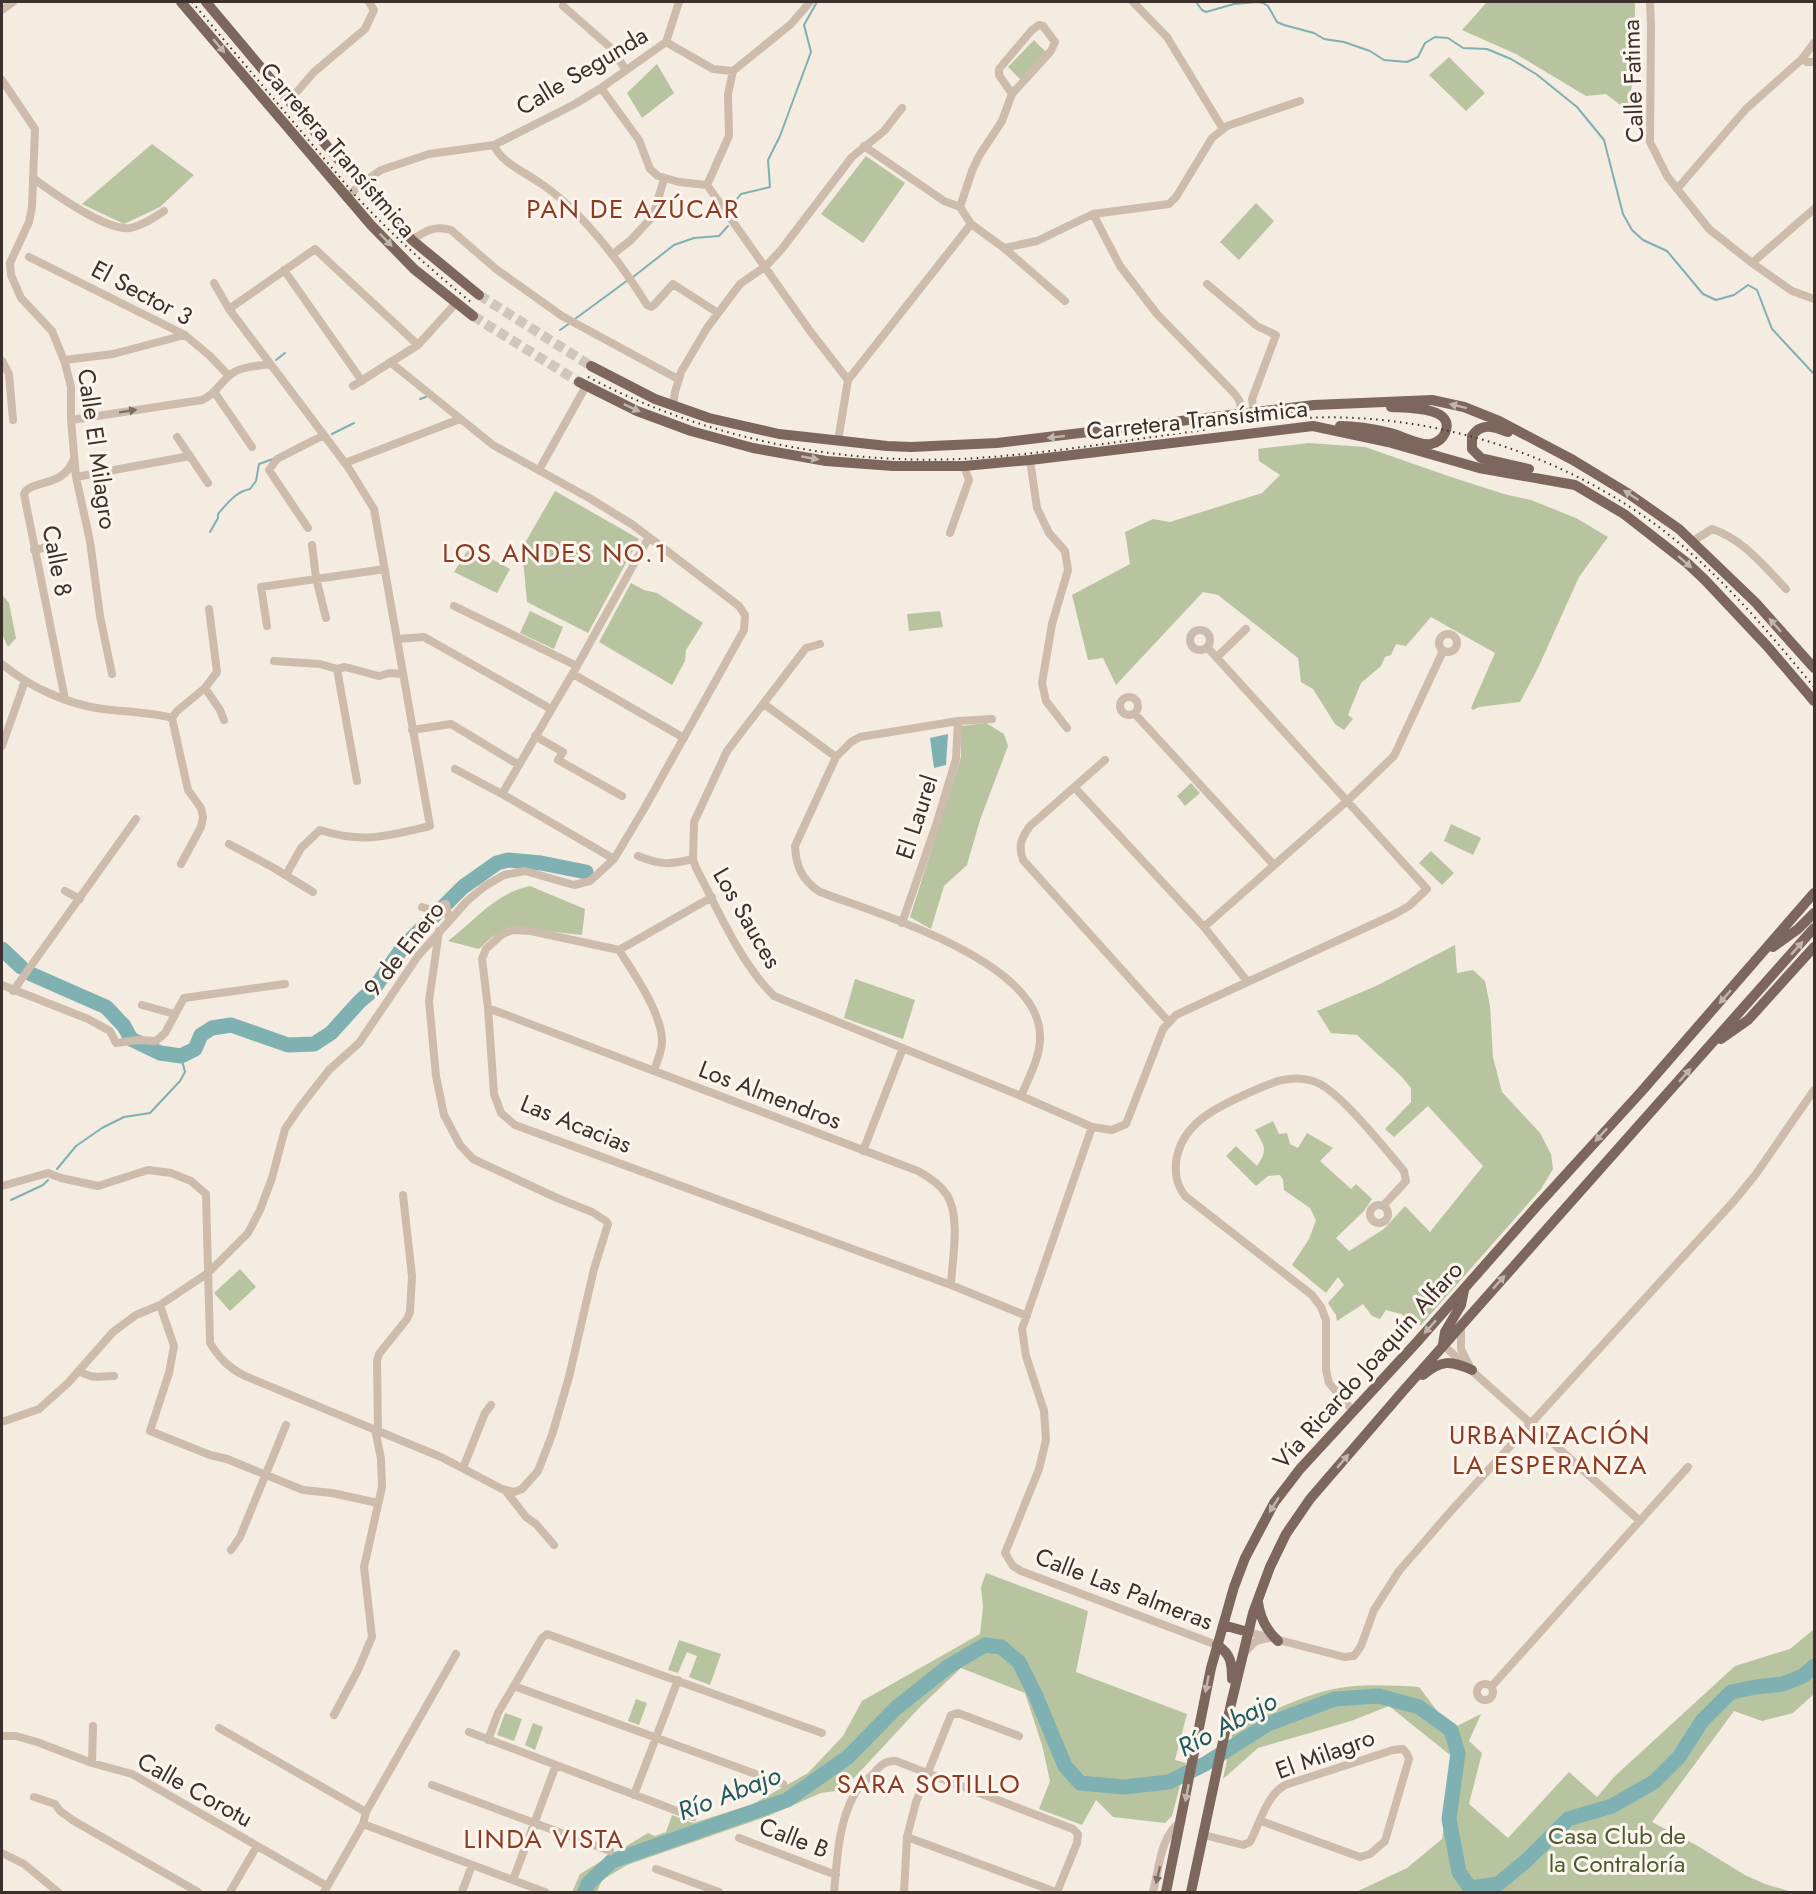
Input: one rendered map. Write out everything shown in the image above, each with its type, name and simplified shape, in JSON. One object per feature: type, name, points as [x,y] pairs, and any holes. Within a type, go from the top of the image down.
[{"type":"main road","name":"Carretera Transístmica","points":[[181,2],[346,198],[414,269],[473,316]]},
{"type":"main road","name":"Carretera Transístmica","points":[[206,2],[360,184],[412,240],[479,296]]},
{"type":"main road","name":"Carretera Transístmica","points":[[591,366],[655,399],[709,418],[779,434],[911,447],[997,443],[1314,405],[1432,400],[1464,407],[1500,421],[1556,451],[1629,494],[1693,541],[1749,596],[1815,668]]},
{"type":"main road","name":"Carretera Transístmica","points":[[583,384],[637,411],[669,423],[753,448],[826,461],[866,465],[964,466],[1312,426],[1388,442],[1479,468],[1575,485],[1624,514],[1687,563],[1767,646],[1815,701]]},
{"type":"main road","points":[[1312,426],[1373,429],[1427,444],[1439,440],[1447,429],[1442,417],[1429,409],[1339,404]]},
{"type":"main road","points":[[1556,451],[1490,426],[1478,429],[1471,441],[1472,449],[1481,458],[1532,470],[1575,485]]},
{"type":"main road","points":[[1764,953],[1792,916],[1815,893]]},
{"type":"main road","points":[[1764,953],[1798,929],[1815,913]]},
{"type":"main road","name":"Vía Ricardo Joaquín Alfaro","points":[[1191,1893],[1248,1632],[1257,1598],[1286,1534],[1304,1508],[1443,1345],[1815,928]]},
{"type":"main road","points":[[1711,1046],[1748,1020],[1815,947]]},
{"type":"main road","name":"Vía Ricardo Joaquín Alfaro","points":[[1166,1893],[1217,1645],[1245,1558],[1274,1503],[1300,1469],[1464,1290],[1764,953]]},
{"type":"main road","points":[[1443,1345],[1443,1337],[1461,1305],[1464,1290]]},
{"type":"main road","points":[[1404,1390],[1441,1363],[1451,1363],[1472,1370]]},
{"type":"main road","points":[[1257,1598],[1262,1619],[1273,1639]]},
{"type":"main road","points":[[1223,1625],[1248,1632]]},
{"type":"main road","points":[[1217,1645],[1227,1652],[1232,1666],[1231,1704]]},
{"type":"street","points":[[2,10],[13,2]]},
{"type":"street","points":[[289,101],[314,72],[365,29],[374,10],[370,2]]},
{"type":"street","name":"Calle Segunda","points":[[346,198],[360,184],[381,170],[429,154],[494,145],[575,104],[602,88],[666,42],[679,2]]},
{"type":"street","points":[[707,185],[729,136],[728,94],[733,71],[791,24],[810,2]]},
{"type":"street","points":[[1133,2],[1167,37],[1222,129]]},
{"type":"street","name":"Calle Fatima","points":[[1650,2],[1652,25],[1650,142],[1667,177],[1709,229],[1792,291],[1815,299]]},
{"type":"street","points":[[563,6],[611,48],[626,70]]},
{"type":"street","points":[[960,207],[972,171],[1002,121],[1012,94],[1051,51],[1055,42],[1043,26],[1039,25],[1032,30],[999,69],[999,75],[1012,94]]},
{"type":"street","points":[[666,42],[713,69],[733,71]]},
{"type":"street","points":[[1677,189],[1746,109],[1802,59],[1815,43]]},
{"type":"street","points":[[1802,59],[1815,62]]},
{"type":"street","name":"Calle El Milagro","points":[[2,80],[35,129],[32,207],[29,222],[10,263],[11,275],[21,297],[52,331],[64,360],[70,387],[70,420],[76,477],[90,541],[100,616],[112,674]]},
{"type":"street","points":[[602,88],[639,140],[650,169],[664,179],[707,185],[810,331],[848,380]]},
{"type":"street","points":[[1004,248],[1037,241],[1093,214],[1169,204],[1176,197],[1212,138],[1222,129],[1300,101]]},
{"type":"street","points":[[673,405],[678,379],[718,313],[740,284],[766,266],[781,250],[852,157],[884,130],[902,108]]},
{"type":"street","points":[[494,145],[502,157],[546,186],[591,229],[631,279],[647,305],[651,307],[673,284],[718,313]]},
{"type":"street","points":[[864,146],[944,201],[960,207],[971,224],[1004,248],[1065,301]]},
{"type":"street","points":[[33,178],[54,194],[118,227],[136,226],[164,211]]},
{"type":"street","points":[[612,255],[632,240],[653,216],[664,179]]},
{"type":"street","points":[[1752,263],[1815,209]]},
{"type":"street","points":[[1093,214],[1120,266],[1157,314],[1234,393],[1248,413]]},
{"type":"street","points":[[838,441],[848,380],[971,224]]},
{"type":"street","points":[[412,240],[431,229],[442,227],[451,230],[496,268],[561,316],[678,379]]},
{"type":"street","points":[[229,309],[315,249],[418,345]]},
{"type":"street","name":"El Sector 3","points":[[29,257],[185,336],[210,356],[229,376]]},
{"type":"street","points":[[284,270],[357,383],[418,345],[456,303]]},
{"type":"street","points":[[214,283],[229,309],[345,463],[374,509],[430,826],[379,838],[339,836],[320,830],[301,848],[286,875]]},
{"type":"street","points":[[1207,284],[1257,326],[1276,335],[1248,413]]},
{"type":"street","points":[[64,360],[121,353],[185,336]]},
{"type":"street","points":[[2,361],[9,374],[13,420]]},
{"type":"street","points":[[390,362],[493,445],[591,499],[649,537],[575,670],[502,794]]},
{"type":"street","points":[[70,420],[202,400],[215,393],[236,371],[270,364]]},
{"type":"street","points":[[539,470],[583,384]]},
{"type":"street","points":[[215,393],[252,447]]},
{"type":"street","points":[[345,463],[460,419]]},
{"type":"street","points":[[308,528],[269,470],[277,459],[324,435]]},
{"type":"street","points":[[177,437],[208,483]]},
{"type":"street","points":[[76,477],[190,456]]},
{"type":"street","name":"Calle 8","points":[[65,699],[34,550],[25,491],[30,487],[57,480],[68,470],[74,459]]},
{"type":"street","points":[[1030,460],[1037,508],[1049,532],[1065,551],[1068,570],[1052,624],[1041,683],[1047,701],[1067,728]]},
{"type":"street","points":[[950,533],[969,480],[964,466]]},
{"type":"street","points":[[1693,541],[1712,529],[1720,531],[1742,544],[1786,589]]},
{"type":"street","name":"9 de Enero","points":[[2,1422],[39,1409],[79,1371],[113,1332],[136,1315],[160,1305],[207,1273],[248,1233],[272,1178],[285,1129],[329,1070],[359,1043],[418,956],[449,919],[485,886],[504,875],[525,871],[574,885],[590,881],[614,859],[744,630],[746,621],[739,606],[649,537]]},
{"type":"street","points":[[312,545],[316,578],[326,618]]},
{"type":"street","points":[[34,550],[53,546]]},
{"type":"street","points":[[267,626],[261,587],[385,569]]},
{"type":"street","points":[[454,606],[575,670],[684,738]]},
{"type":"street","points":[[181,864],[201,827],[203,817],[201,808],[188,790],[172,718],[177,711],[205,688],[217,672],[209,609]]},
{"type":"street","points":[[1217,657],[1246,629]]},
{"type":"street","points":[[398,639],[424,637],[551,709]]},
{"type":"street","name":"Los Sauces","points":[[820,644],[806,648],[728,751],[694,822],[693,858],[696,868],[741,952],[763,985],[774,996],[1092,1127],[1112,1130],[1126,1124],[1163,1029],[1169,1022]]},
{"type":"street","points":[[1105,760],[1030,826],[1022,836],[1019,849],[1023,860],[1169,1022],[1176,1015],[1247,981],[1393,915],[1409,906],[1427,890],[1207,647]]},
{"type":"street","points":[[1204,927],[1347,801],[1394,756],[1443,651]]},
{"type":"street","points":[[274,661],[320,664],[337,669],[345,667],[379,676],[390,673],[403,674]]},
{"type":"street","points":[[2,664],[25,681],[65,699],[102,709],[158,714],[172,718]]},
{"type":"street","points":[[337,669],[357,781]]},
{"type":"street","points":[[2,746],[25,681]]},
{"type":"street","points":[[205,688],[224,720]]},
{"type":"street","points":[[764,704],[836,757]]},
{"type":"street","points":[[1135,714],[1274,865]]},
{"type":"street","points":[[992,719],[958,721],[860,737],[851,742],[836,757],[795,846],[796,860],[801,875],[820,892],[959,946],[985,961],[1015,986],[1030,1003],[1038,1020],[1040,1035],[1038,1054],[1021,1096]]},
{"type":"street","name":"El Laurel","points":[[902,923],[956,759],[958,721]]},
{"type":"street","points":[[412,730],[451,724],[519,765]]},
{"type":"street","points":[[535,736],[563,752],[558,759],[622,796]]},
{"type":"street","points":[[455,769],[614,859]]},
{"type":"street","points":[[1075,788],[1204,927],[1247,981]]},
{"type":"street","points":[[13,991],[136,819]]},
{"type":"street","points":[[229,844],[313,892]]},
{"type":"street","points":[[638,856],[663,864],[693,858]]},
{"type":"street","points":[[65,891],[80,899]]},
{"type":"street","points":[[654,1071],[662,1041],[659,1023],[645,992],[619,950],[712,897]]},
{"type":"street","points":[[422,907],[431,910],[446,905],[449,919]]},
{"type":"street","points":[[2,1186],[48,1173],[98,1186],[148,1170],[171,1173],[191,1181],[206,1194],[210,1343],[220,1359],[245,1376],[441,1457],[504,1489],[514,1492],[522,1489],[538,1471],[552,1435],[569,1377],[594,1269],[608,1224],[592,1212],[556,1198],[473,1159],[460,1145],[444,1115],[436,1076],[429,1001],[439,930]]},
{"type":"street","name":"Las Acacias","points":[[619,950],[512,930],[486,949],[482,959],[494,1094],[501,1113],[515,1125],[951,1285],[1026,1316]]},
{"type":"street","points":[[2,985],[88,1019],[110,1031],[116,1043],[138,1040],[156,1041],[165,1033],[184,998],[285,984]]},
{"type":"street","points":[[142,1005],[174,1014]]},
{"type":"street","name":"Los Almendros","points":[[488,1008],[918,1171],[930,1178],[947,1194],[955,1219],[951,1285]]},
{"type":"street","points":[[862,1151],[903,1048]]},
{"type":"street","points":[[1353,1411],[1329,1383],[1326,1370],[1326,1320],[1321,1307],[1312,1295],[1185,1196],[1178,1187],[1175,1174],[1178,1151],[1185,1136],[1196,1122],[1216,1107],[1274,1082],[1293,1077],[1315,1081],[1335,1093],[1404,1171],[1406,1181],[1383,1206]]},
{"type":"street","points":[[1248,1632],[1344,1657],[1354,1656],[1361,1647],[1374,1610],[1399,1571],[1450,1511],[1734,1201],[1815,1090]]},
{"type":"street","name":"Calle Las Palmeras","points":[[1092,1127],[1023,1329],[1023,1342],[1033,1382],[1044,1411],[1046,1440],[1044,1453],[1031,1489],[1005,1553],[1009,1561],[1021,1571],[1217,1645]]},
{"type":"street","points":[[334,1715],[358,1670],[372,1637],[364,1567],[382,1487],[381,1459],[376,1430],[377,1361],[379,1354],[407,1319],[412,1296],[403,1195]]},
{"type":"street","points":[[160,1305],[174,1346],[169,1373],[150,1431],[210,1455],[221,1456],[303,1490],[332,1493],[378,1503]]},
{"type":"street","points":[[1461,1325],[1461,1349],[1472,1370]]},
{"type":"street","points":[[1443,1345],[1640,1521]]},
{"type":"street","points":[[79,1371],[90,1377],[114,1376]]},
{"type":"street","points":[[463,1468],[485,1413],[491,1404]]},
{"type":"street","points":[[231,1550],[240,1537],[286,1425]]},
{"type":"street","points":[[1491,1687],[1688,1467]]},
{"type":"street","points":[[504,1489],[525,1517],[536,1524],[554,1545]]},
{"type":"street","points":[[488,1740],[498,1713],[542,1638],[547,1634],[822,1733]]},
{"type":"street","points":[[1243,1655],[1251,1645],[1273,1639]]},
{"type":"street","points":[[325,1889],[456,1654]]},
{"type":"street","points":[[634,1795],[678,1680]]},
{"type":"street","points":[[514,1686],[783,1784]]},
{"type":"street","points":[[904,1893],[907,1837],[916,1802],[951,1715],[958,1713],[1019,1736]]},
{"type":"street","points":[[92,1763],[93,1726]]},
{"type":"street","points":[[219,1728],[366,1812]]},
{"type":"street","points":[[468,1732],[693,1817]]},
{"type":"street","name":"Calle Corotu","points":[[2,1736],[16,1736],[37,1742],[92,1763],[132,1774],[325,1889]]},
{"type":"street","name":"El Milagro","points":[[1204,1835],[1243,1845],[1250,1842],[1270,1798],[1276,1790],[1285,1785],[1393,1750],[1402,1749],[1407,1754],[1409,1759],[1385,1841],[1370,1854],[1360,1857],[1261,1821]]},
{"type":"street","points":[[834,1893],[837,1848],[851,1801],[860,1787],[888,1760],[896,1761],[1073,1829],[1078,1834],[1077,1843],[1056,1893],[907,1837]]},
{"type":"street","points":[[513,1880],[556,1766]]},
{"type":"street","points":[[432,1785],[610,1851]]},
{"type":"street","points":[[34,1797],[55,1804],[60,1811],[74,1821],[198,1893]]},
{"type":"street","points":[[1154,1893],[1169,1832],[1181,1821]]},
{"type":"street","points":[[363,1824],[545,1893]]},
{"type":"street","name":"Calle B","points":[[739,1838],[836,1875]]},
{"type":"street","points":[[230,1893],[256,1846]]},
{"type":"street","points":[[2,1853],[24,1864],[58,1893]]},
{"type":"street","points":[[462,1893],[472,1865]]},
{"type":"street","points":[[656,1869],[719,1893]]},
{"type":"green space","points":[[1487,2],[1635,2],[1634,73],[1628,111],[1606,94],[1586,96],[1516,54],[1462,30]]},
{"type":"green space","points":[[1034,40],[1047,53],[1022,81],[1008,67]]},
{"type":"green space","points":[[1449,57],[1485,93],[1466,111],[1429,75]]},
{"type":"green space","points":[[657,64],[674,93],[642,118],[627,93]]},
{"type":"green space","points":[[152,144],[194,175],[160,207],[124,224],[82,204]]},
{"type":"green space","points":[[866,156],[905,183],[863,243],[821,214]]},
{"type":"green space","points":[[1256,203],[1274,221],[1239,260],[1220,242]]},
{"type":"green space","points":[[1309,443],[1365,447],[1504,494],[1531,500],[1576,518],[1608,537],[1579,577],[1520,702],[1479,707],[1473,710],[1471,708],[1495,653],[1431,617],[1406,646],[1396,644],[1391,655],[1385,657],[1381,666],[1361,683],[1348,715],[1353,719],[1344,730],[1335,724],[1313,689],[1301,682],[1298,658],[1218,595],[1203,592],[1116,685],[1103,658],[1088,660],[1072,595],[1130,564],[1125,532],[1153,519],[1170,522],[1262,493],[1280,475],[1259,461],[1258,449]]},
{"type":"green space","points":[[555,491],[639,539],[588,633],[527,602],[522,548]]},
{"type":"green space","points":[[470,547],[510,569],[497,593],[454,572]]},
{"type":"green space","points":[[631,583],[644,590],[657,593],[703,623],[686,650],[685,661],[672,685],[599,642]]},
{"type":"green space","points":[[2,595],[9,603],[16,638],[8,647],[2,634]]},
{"type":"green space","points":[[530,611],[563,627],[554,649],[520,633]]},
{"type":"green space","points":[[940,611],[943,627],[909,631],[907,614]]},
{"type":"green space","points":[[986,723],[1004,734],[1008,746],[980,820],[967,865],[944,886],[931,929],[910,917],[961,757],[961,726]]},
{"type":"green space","points":[[1191,783],[1200,793],[1185,806],[1177,796]]},
{"type":"green space","points":[[1451,824],[1481,838],[1473,855],[1444,841]]},
{"type":"green space","points":[[1431,851],[1454,873],[1442,885],[1419,863]]},
{"type":"green space","points":[[530,886],[585,909],[582,935],[509,927],[492,937],[479,949],[448,941],[496,901]]},
{"type":"green space","points":[[1455,945],[1457,973],[1473,970],[1485,981],[1490,1006],[1493,1057],[1502,1092],[1540,1133],[1551,1154],[1553,1169],[1541,1189],[1421,1325],[1414,1324],[1401,1314],[1386,1310],[1380,1319],[1372,1316],[1363,1304],[1337,1321],[1328,1303],[1344,1285],[1338,1277],[1326,1293],[1292,1265],[1309,1239],[1316,1220],[1310,1208],[1284,1190],[1280,1175],[1268,1176],[1256,1186],[1226,1156],[1236,1146],[1257,1166],[1263,1156],[1264,1148],[1255,1130],[1273,1121],[1279,1134],[1287,1133],[1290,1144],[1298,1148],[1307,1133],[1333,1148],[1320,1161],[1351,1189],[1356,1184],[1372,1199],[1364,1211],[1336,1238],[1349,1251],[1384,1229],[1405,1206],[1430,1232],[1483,1166],[1428,1106],[1394,1137],[1385,1129],[1411,1102],[1411,1088],[1357,1035],[1331,1033],[1317,1011],[1376,986]]},
{"type":"green space","points":[[855,979],[915,1000],[903,1039],[844,1018]]},
{"type":"green space","points":[[240,1269],[256,1287],[230,1311],[214,1293]]},
{"type":"green space","points":[[986,1573],[1088,1611],[1076,1672],[1187,1714],[1175,1760],[1186,1763],[1172,1816],[1165,1823],[1113,1817],[1096,1800],[1082,1825],[1039,1809],[1050,1781],[1042,1745],[1025,1693],[961,1668],[920,1707],[843,1790],[821,1793],[768,1816],[627,1865],[602,1880],[597,1892],[572,1892],[580,1874],[648,1833],[655,1836],[666,1832],[672,1815],[693,1823],[753,1804],[808,1773],[843,1736],[862,1701],[980,1634],[983,1607],[981,1587]]},
{"type":"green space","name":"Casa Club de la Contraloría","points":[[1814,1629],[1814,1694],[1793,1713],[1762,1721],[1734,1711],[1652,1822],[1696,1845],[1745,1875],[1792,1892],[1356,1892],[1407,1868],[1442,1839],[1455,1759],[1389,1706],[1351,1721],[1258,1748],[1223,1779],[1235,1721],[1257,1716],[1308,1696],[1331,1690],[1368,1686],[1419,1687],[1451,1729],[1481,1714],[1469,1741],[1482,1753],[1469,1804],[1508,1838],[1569,1772],[1597,1797],[1615,1776],[1735,1666],[1790,1649]]},
{"type":"green space","points":[[679,1640],[721,1654],[710,1685],[689,1677],[697,1656],[687,1652],[678,1673],[668,1670]]},
{"type":"green space","points":[[636,1699],[647,1703],[639,1725],[628,1721]]},
{"type":"green space","points":[[505,1713],[522,1719],[514,1741],[497,1735]]},
{"type":"green space","points":[[533,1723],[543,1727],[535,1750],[525,1745]]},
{"type":"water","points":[[948,734],[946,765],[934,768],[930,738]]},
{"type":"waterway","points":[[733,204],[741,194],[770,187],[768,160],[780,136],[811,52],[804,25],[817,2]]},
{"type":"waterway","points":[[1196,2],[1206,12],[1234,4],[1263,3],[1268,6],[1277,22],[1314,33],[1324,39],[1344,42],[1370,51],[1384,60],[1407,62],[1418,57],[1425,43],[1435,37],[1448,38],[1463,48],[1487,49],[1511,59],[1536,74],[1577,107],[1604,140],[1623,214],[1632,230],[1643,240],[1667,251],[1703,294],[1716,300],[1734,295],[1748,285],[1757,290],[1772,329],[1814,374]]},
{"type":"waterway","points":[[633,277],[674,245],[694,238],[719,236],[728,226]]},
{"type":"waterway","points":[[575,319],[628,280]]},
{"type":"waterway","points":[[560,330],[570,323]]},
{"type":"waterway","points":[[276,360],[285,353]]},
{"type":"waterway","points":[[420,399],[426,397]]},
{"type":"waterway","points":[[332,434],[354,423]]},
{"type":"waterway","points":[[210,532],[218,514],[225,506],[236,496],[250,489],[256,481],[259,464],[273,459]]},
{"type":"waterway","points":[[31,974],[106,1007],[124,1026],[131,1039],[160,1053],[181,1056],[195,1049],[201,1035],[212,1028],[231,1025],[288,1045],[314,1044],[331,1033],[373,990],[403,947],[463,887],[497,863],[508,860],[541,863],[586,872]]},
{"type":"waterway","points":[[2,949],[21,967]]},
{"type":"waterway","points":[[57,1169],[76,1146],[102,1128],[124,1117],[150,1113],[180,1081],[185,1072],[181,1056]]},
{"type":"waterway","points":[[11,1200],[43,1185],[48,1180]]},
{"type":"waterway","name":"Río Abajo","points":[[585,1892],[588,1884],[612,1861],[787,1800],[848,1757],[896,1708],[949,1666],[985,1645],[1001,1647],[1019,1662],[1065,1766],[1080,1783],[1124,1787],[1169,1782],[1205,1764],[1268,1724],[1335,1699],[1379,1696],[1419,1707],[1451,1730],[1458,1753],[1449,1819],[1459,1872],[1470,1888],[1498,1884],[1527,1860],[1568,1819],[1612,1806],[1654,1782],[1679,1757],[1702,1721],[1731,1692],[1783,1684],[1803,1676],[1814,1666]]},
{"type":"tunnel","points":[[479,295],[591,366]]},
{"type":"tunnel","points":[[473,316],[579,382]]},
{"type":"railway","points":[[192,2],[354,194],[411,251],[472,303]]},
{"type":"railway","points":[[588,377],[633,399],[728,432],[827,453],[877,458],[927,460],[1005,456],[1303,418],[1391,421],[1435,428],[1521,452],[1562,469],[1639,513],[1711,571],[1774,639],[1814,687]]},
{"type":"district","name":"PAN DE AZÚCAR","points":[[633,209]]},
{"type":"district","name":"LOS ANDES NO.1","points":[[555,553]]},
{"type":"district","name":"URBANIZACIÓN LA ESPERANZA","points":[[1550,1450]]},
{"type":"district","name":"SARA SOTILLO","points":[[929,1784]]},
{"type":"district","name":"LINDA VISTA","points":[[544,1839]]}]
